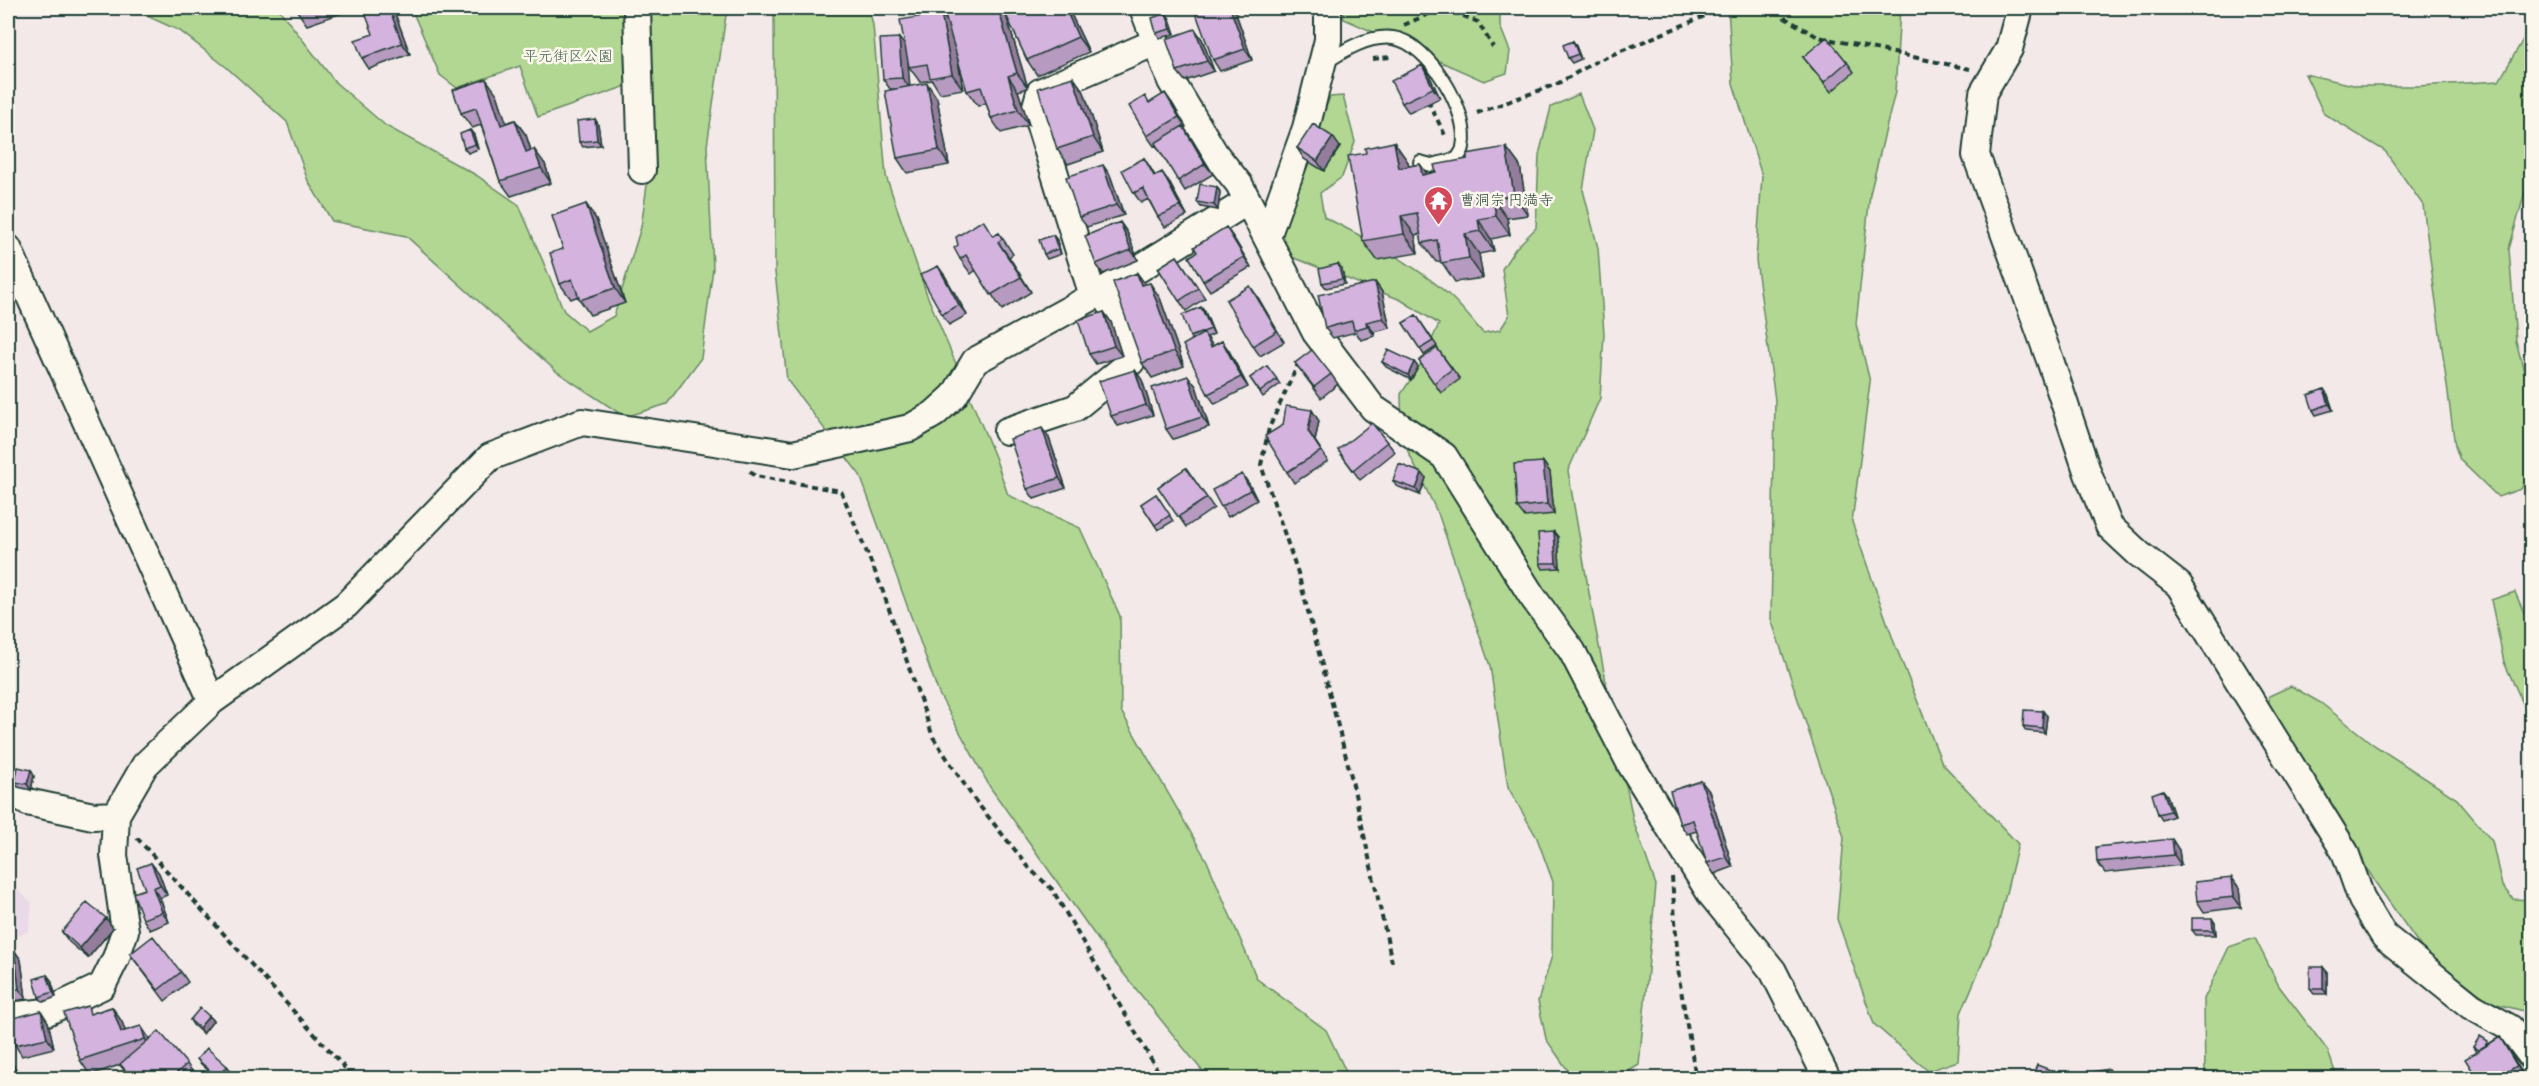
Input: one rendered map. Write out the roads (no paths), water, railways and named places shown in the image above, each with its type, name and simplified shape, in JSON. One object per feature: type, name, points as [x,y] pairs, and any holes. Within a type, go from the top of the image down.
[{"type":"street","points":[[637,8],[642,170]]},
{"type":"street","points":[[1143,8],[1171,81],[1215,154],[1239,184],[1316,333],[1373,408],[1444,456],[1532,596],[1572,651],[1631,765],[1710,894],[1773,971],[1827,1078]]},
{"type":"street","points":[[1267,237],[1306,128],[1328,40],[1328,8]]},
{"type":"street","points":[[2020,8],[2008,49],[1983,93],[1976,155],[2050,360],[2088,474],[2109,526],[2139,554],[2179,585],[2346,852],[2362,900],[2384,936],[2471,1006],[2510,1028],[2532,1057]]},
{"type":"street","points":[[1007,431],[1075,408],[1131,362],[1131,341],[1098,293],[1035,110],[1040,92],[1156,42]]},
{"type":"street","points":[[8,1016],[47,1012],[102,986],[116,958],[125,931],[114,855],[116,815],[145,765],[212,701],[346,605],[490,457],[582,422],[793,454],[880,437],[910,428],[934,414],[954,396],[975,361],[1098,293],[1248,201]]},
{"type":"street","points":[[8,248],[212,701]]},
{"type":"street","points":[[8,788],[27,801],[93,816],[116,815]]},
{"type":"lane","points":[[1322,65],[1338,54],[1374,37],[1408,41],[1434,66],[1445,81],[1460,118],[1463,148],[1457,159],[1431,165],[1420,162]]},
{"type":"place","name":"曹洞宗 円満寺","points":[[1439,226]]},
{"type":"park label","name":"平元街区公園","points":[[568,56]]}]
